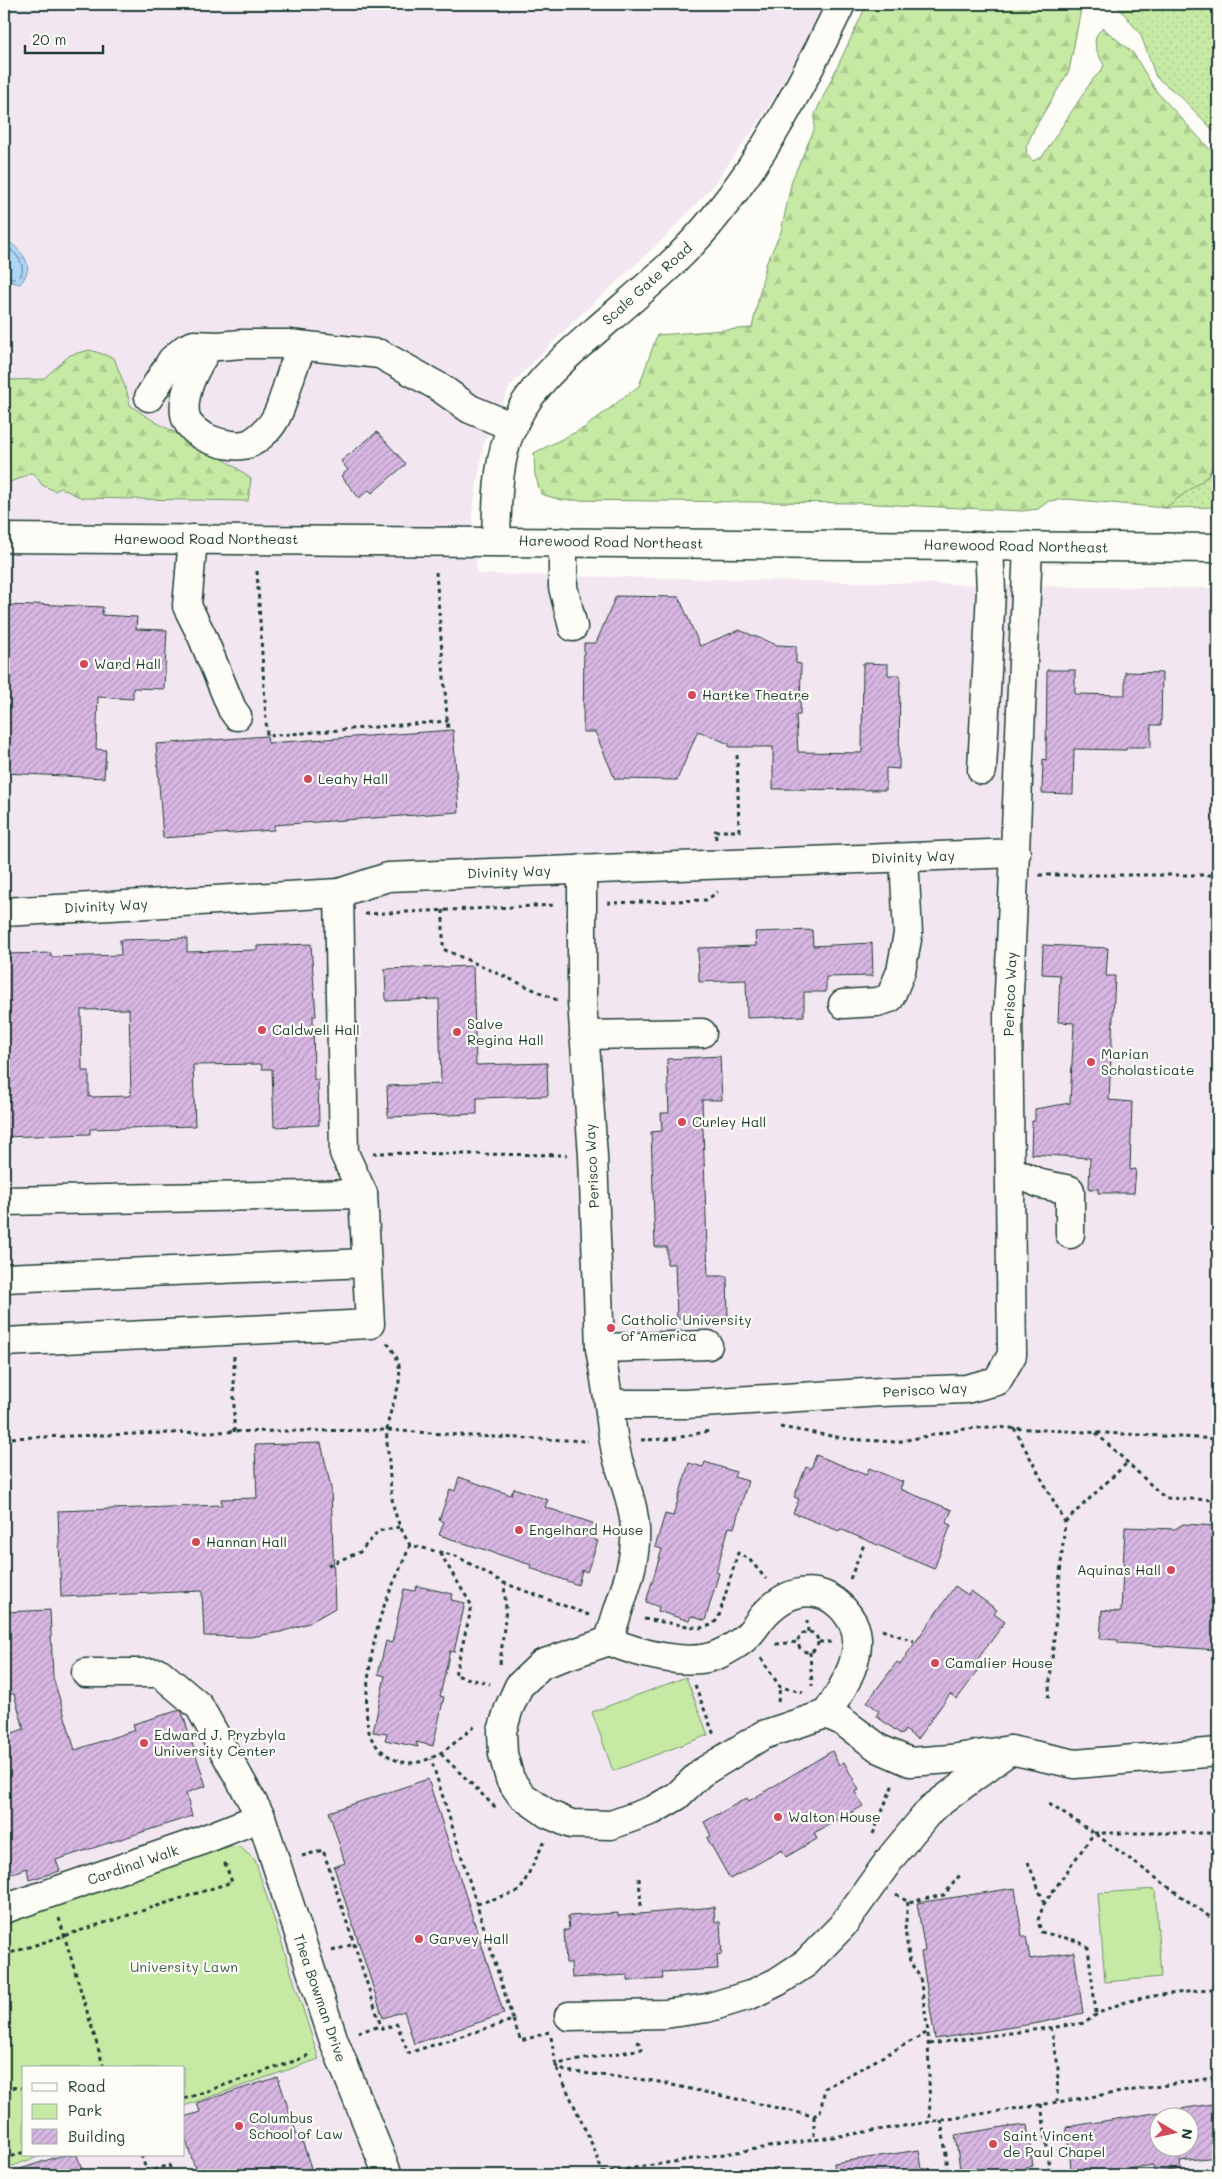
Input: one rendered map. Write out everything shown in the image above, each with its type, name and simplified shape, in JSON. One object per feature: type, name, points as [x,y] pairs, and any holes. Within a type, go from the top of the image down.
[{"type":"street","name":"Scale Gate Road","points":[[496,541],[498,491],[508,440],[524,405],[546,376],[563,359],[678,259],[715,218],[788,111],[841,4]]},
{"type":"street","points":[[149,397],[172,360],[181,350],[194,345],[302,346],[380,354],[439,387],[470,409],[513,427]]},
{"type":"street","points":[[209,346],[192,373],[186,395],[185,414],[188,424],[210,440],[225,444],[249,444],[268,429],[281,407],[302,346]]},
{"type":"street","name":"Harewood Road Northeast","points":[[4,538],[1218,548]]},
{"type":"street","points":[[192,539],[187,606],[202,636],[232,709],[237,716]]},
{"type":"street","points":[[563,542],[563,586],[573,627]]},
{"type":"street","points":[[982,770],[991,591],[989,546]]},
{"type":"street","name":"Perisco Way","points":[[582,869],[582,1002],[593,1156],[600,1348],[609,1404],[686,1404],[881,1392],[966,1389],[997,1382],[1012,1355],[1008,1015],[1016,864],[1028,546]]},
{"type":"street","points":[[842,1004],[877,1002],[890,998],[901,971],[908,934],[904,858]]},
{"type":"street","name":"Divinity Way","points":[[4,912],[339,893],[388,877],[904,858],[1016,864]]},
{"type":"street","points":[[4,1342],[370,1324],[363,1194],[344,1153],[339,893]]},
{"type":"street","points":[[584,1035],[702,1033]]},
{"type":"street","points":[[1010,1170],[1041,1184],[1070,1190],[1070,1234]]},
{"type":"street","points":[[4,1201],[363,1194]]},
{"type":"street","points":[[4,1278],[367,1263]]},
{"type":"street","points":[[600,1348],[708,1345]]},
{"type":"street","points":[[609,1404],[613,1442],[635,1512],[636,1542],[625,1590],[612,1630],[542,1664],[520,1686],[509,1708],[502,1731],[503,1754],[510,1779],[521,1795],[548,1814],[571,1824],[611,1825],[653,1810],[677,1796],[701,1773],[723,1759],[825,1703],[851,1671],[857,1630],[846,1609],[824,1594],[808,1592],[788,1597],[766,1613],[748,1636],[717,1655],[702,1658],[662,1656],[627,1649],[612,1630]]},
{"type":"street","name":"Thea Bowman Drive","points":[[86,1673],[160,1674],[199,1706],[261,1818],[334,2041],[388,2175]]},
{"type":"street","points":[[825,1703],[842,1721],[880,1749],[910,1762],[950,1759],[1010,1750],[1075,1764],[1218,1752]]},
{"type":"street","points":[[569,2016],[665,2014],[707,2008],[750,1995],[778,1982],[806,1963],[842,1926],[893,1855],[931,1809],[1010,1750]]},
{"type":"street","name":"Cardinal Walk","points":[[4,1909],[195,1843],[261,1818]]},
{"type":"path","points":[[257,571],[267,736],[448,721]]},
{"type":"path","points":[[436,572],[448,730]]},
{"type":"path","points":[[716,845],[715,831],[739,830],[737,754]]},
{"type":"path","points":[[1016,864],[1218,875]]},
{"type":"path","points":[[443,910],[443,949],[554,1000],[582,1002]]},
{"type":"path","points":[[364,1153],[593,1156]]},
{"type":"path","points":[[370,1324],[392,1349],[400,1367],[399,1389],[387,1430],[391,1500],[399,1527],[410,1545],[456,1556],[504,1583],[601,1619],[612,1630],[631,1617],[700,1628],[712,1626],[718,1619],[738,1553],[749,1559],[763,1574],[782,1602]]},
{"type":"path","points":[[233,1330],[234,1432]]},
{"type":"path","points":[[775,1427],[848,1439],[896,1442],[965,1429],[1014,1427],[1218,1439]]},
{"type":"path","points":[[1014,1427],[1065,1522],[1048,1701]]},
{"type":"path","points":[[4,1438],[387,1430],[613,1442],[672,1439],[714,1430]]},
{"type":"path","points":[[1096,1433],[1165,1498],[1218,1500]]},
{"type":"path","points":[[1065,1522],[1127,1463]]},
{"type":"path","points":[[328,1565],[360,1552],[378,1530],[399,1527]]},
{"type":"path","points":[[849,1582],[865,1542]]},
{"type":"path","points":[[410,1545],[378,1625],[367,1697],[367,1718],[370,1736],[379,1750],[396,1760],[415,1762],[431,1759],[441,1754],[478,1724]]},
{"type":"path","points":[[440,1552],[472,1606],[455,1675],[490,1684]]},
{"type":"path","points":[[500,1664],[506,1609],[504,1583]]},
{"type":"path","points":[[806,1632],[813,1633],[819,1641],[818,1647],[810,1652],[803,1651],[798,1645],[798,1638],[806,1632]]},
{"type":"path","points":[[748,1636],[780,1687],[825,1703]]},
{"type":"path","points":[[810,1652],[825,1703]]},
{"type":"path","points":[[684,1658],[723,1759]]},
{"type":"path","points":[[431,1759],[521,2041],[551,2032],[556,2066],[596,2153],[602,2174],[1218,2076]]},
{"type":"path","points":[[869,1841],[874,1833],[902,1760]]},
{"type":"path","points":[[1049,1804],[1094,1833],[1217,1920]]},
{"type":"path","points":[[1094,1833],[1218,1833]]},
{"type":"path","points":[[1094,1833],[1044,1904],[1038,1920],[1041,1932],[1078,1941],[1088,1948],[1096,2014]]},
{"type":"path","points":[[477,1904],[520,1891],[545,1839]]},
{"type":"path","points":[[300,1856],[323,1850],[382,2029],[398,2024],[408,2053],[513,2020]]},
{"type":"path","points":[[4,1954],[232,1882],[222,1856]]},
{"type":"path","points":[[1028,1862],[1044,1904]]},
{"type":"path","points":[[930,2122],[928,2032],[920,1977],[910,1962],[905,1930],[908,1902],[944,1895],[960,1875]]},
{"type":"path","points":[[639,1878],[641,1906]]},
{"type":"path","points":[[51,1893],[103,2066]]},
{"type":"path","points":[[330,1951],[354,1944]]},
{"type":"path","points":[[928,2044],[1085,2023],[1096,2014],[1122,2002],[1218,1989]]},
{"type":"path","points":[[356,2033],[381,2026]]},
{"type":"path","points":[[1051,2027],[1058,2066],[1057,2101]]},
{"type":"path","points":[[556,2066],[565,2071],[654,2081],[814,2116],[820,2112],[825,2088],[928,2032]]},
{"type":"path","points":[[556,2066],[562,2063],[642,2049],[640,2043],[631,2042]]},
{"type":"path","points":[[185,2099],[306,2057],[308,2052],[316,2049]]},
{"type":"path","points":[[4,2087],[22,2088]]},
{"type":"path","points":[[1041,2104],[1051,2175]]},
{"type":"path","points":[[814,2116],[814,2140]]},
{"type":"path","points":[[941,2120],[949,2175]]},
{"type":"path","points":[[4,2159],[22,2153]]},
{"type":"path","points":[[141,2156],[147,2172]]},
{"type":"path","points":[[138,2175],[169,2165],[173,2175]]},
{"type":"shaded area","name":"Catholic University of America","points":[[4,4],[826,4],[815,29],[759,122],[712,187],[659,243],[576,319],[510,386],[484,443],[472,515],[477,574],[1218,588],[1218,2175],[4,2175]]},
{"type":"green space","points":[[867,4],[1082,4],[1069,71],[1034,129],[1026,147],[1027,155],[1033,161],[1042,157],[1093,79],[1102,70],[1104,65],[1095,41],[1103,28],[1133,53],[1156,91],[1218,158],[1218,453],[1208,476],[1165,508],[1067,499],[1049,501],[1038,509],[1023,511],[856,503],[561,500],[541,494],[535,475],[534,453],[584,428],[639,386],[657,335],[752,328],[766,264],[781,232],[792,180],[814,130],[815,114]]},
{"type":"green space","points":[[1116,4],[1218,4],[1218,140],[1214,131],[1181,97],[1156,77],[1141,35]]},
{"type":"green space","points":[[90,350],[114,358],[130,405],[222,458],[251,479],[248,501],[82,498],[61,488],[55,491],[42,485],[35,474],[30,473],[4,484],[4,383],[9,380],[43,379],[70,355]]},
{"type":"green space","points":[[1218,453],[1218,507],[1165,508],[1208,476]]},
{"type":"green space","points":[[686,1677],[708,1735],[613,1771],[592,1712]]},
{"type":"green space","name":"University Lawn","points":[[231,1846],[240,1847],[255,1860],[319,2059],[185,2106],[185,2066],[22,2066],[22,2156],[40,2156],[4,2169],[4,1920]]},
{"type":"green space","points":[[1155,1889],[1161,1977],[1105,1982],[1098,1893]]},
{"type":"water","points":[[4,237],[25,258],[27,270],[20,284],[4,280]]},
{"type":"building","points":[[377,432],[406,464],[372,493],[369,490],[359,498],[341,476],[348,470],[341,461]]},
{"type":"building","name":"Hartke Theatre","points":[[616,596],[679,597],[700,646],[739,630],[777,645],[796,646],[796,663],[801,664],[800,715],[796,715],[798,752],[862,753],[863,663],[888,664],[888,675],[900,675],[899,769],[886,768],[886,790],[773,789],[773,747],[729,747],[729,744],[698,731],[677,780],[615,779],[595,732],[583,732],[584,643],[596,643]]},
{"type":"building","name":"Ward Hall","points":[[34,604],[103,607],[102,615],[137,617],[136,629],[167,630],[164,689],[133,688],[133,699],[98,697],[96,749],[106,750],[104,778],[4,773],[4,639],[7,605],[33,606]]},
{"type":"building","points":[[1047,670],[1075,670],[1075,694],[1125,695],[1125,672],[1162,673],[1161,725],[1151,725],[1151,747],[1127,747],[1126,750],[1074,749],[1073,794],[1042,793],[1043,759],[1046,760]]},
{"type":"building","name":"Leahy Hall","points":[[453,730],[459,812],[274,825],[274,830],[163,838],[156,744],[267,736],[268,743]]},
{"type":"building","points":[[812,930],[813,946],[872,943],[873,976],[826,977],[826,992],[804,992],[804,1016],[747,1018],[746,980],[699,982],[698,948],[756,946],[755,932]]},
{"type":"building","name":"Caldwell Hall","points":[[187,938],[187,952],[257,950],[257,946],[311,944],[316,1016],[313,1016],[314,1080],[318,1079],[319,1125],[274,1127],[272,1069],[262,1069],[261,1064],[193,1065],[195,1126],[90,1129],[90,1134],[4,1137],[4,954],[51,953],[51,957],[121,955],[120,940]],"holes":[[[129,1009],[131,1096],[89,1097],[89,1071],[82,1071],[81,1010]]]},
{"type":"building","name":"Marian Scholasticate","points":[[1043,945],[1108,948],[1106,976],[1115,976],[1109,1100],[1132,1102],[1130,1170],[1136,1169],[1134,1193],[1098,1193],[1098,1189],[1089,1189],[1090,1158],[1031,1154],[1032,1121],[1035,1121],[1035,1109],[1070,1103],[1074,1023],[1058,1022],[1060,975],[1042,974]]},
{"type":"building","name":"Salve Regina Hall","points":[[473,966],[476,1065],[547,1063],[548,1096],[477,1098],[477,1114],[388,1117],[387,1086],[441,1084],[439,999],[386,1001],[385,969]]},
{"type":"building","points":[[720,1056],[722,1100],[702,1100],[708,1276],[727,1276],[728,1317],[677,1319],[675,1264],[667,1264],[667,1247],[655,1247],[651,1132],[662,1131],[661,1113],[669,1113],[667,1059]]},
{"type":"building","name":"Hannan Hall","points":[[321,1443],[331,1488],[335,1608],[309,1623],[281,1632],[250,1637],[204,1636],[202,1591],[61,1597],[58,1511],[222,1505],[221,1499],[257,1498],[255,1445]]},
{"type":"building","points":[[816,1455],[866,1475],[869,1468],[903,1482],[900,1489],[952,1510],[946,1523],[951,1525],[934,1569],[840,1529],[839,1531],[793,1513],[799,1499],[794,1497],[806,1467],[811,1469]]},
{"type":"building","points":[[705,1462],[736,1472],[734,1477],[748,1481],[734,1528],[729,1527],[716,1572],[719,1573],[705,1621],[691,1616],[689,1621],[658,1611],[659,1607],[646,1602],[662,1549],[655,1547],[665,1514],[673,1516],[689,1463],[703,1467]]},
{"type":"building","name":"Engelhard House","points":[[459,1477],[511,1495],[514,1488],[548,1500],[545,1507],[598,1525],[593,1539],[598,1541],[587,1572],[582,1570],[578,1585],[530,1568],[531,1565],[439,1535],[444,1522],[439,1520],[450,1489],[455,1491]]},
{"type":"building","name":"Aquinas Hall","points":[[1183,1524],[1218,1526],[1218,1650],[1118,1643],[1118,1640],[1100,1639],[1102,1610],[1121,1612],[1125,1527],[1175,1529]]},
{"type":"building","points":[[417,1586],[453,1594],[451,1600],[465,1603],[454,1652],[450,1651],[440,1696],[444,1697],[433,1746],[416,1742],[418,1747],[385,1740],[387,1734],[373,1732],[385,1676],[378,1674],[386,1641],[392,1643],[404,1589],[415,1591]]},
{"type":"building","name":"Camalier House","points":[[955,1586],[968,1595],[971,1591],[997,1610],[994,1614],[1005,1622],[972,1667],[978,1671],[957,1699],[950,1694],[917,1739],[905,1730],[902,1735],[876,1716],[879,1711],[867,1702],[897,1662],[900,1664]]},
{"type":"building","name":"Edward J. Pryzbyla University Center","points":[[50,1610],[53,1677],[75,1750],[135,1730],[133,1724],[180,1710],[206,1786],[186,1793],[192,1816],[56,1860],[60,1871],[29,1880],[27,1868],[4,1876],[4,1736],[24,1729],[14,1694],[5,1694],[4,1612]]},
{"type":"building","name":"Walton House","points":[[832,1751],[839,1765],[844,1762],[859,1790],[855,1792],[863,1806],[814,1833],[817,1839],[786,1857],[782,1850],[730,1879],[707,1838],[711,1836],[704,1822],[747,1798],[749,1801]]},
{"type":"building","name":"Garvey Hall","points":[[428,1779],[504,2014],[414,2044],[404,2011],[383,2018],[334,1867],[345,1863],[329,1812]]},
{"type":"building","points":[[1015,1888],[1022,1936],[1026,1936],[1030,1959],[1074,1952],[1083,2013],[1039,2023],[935,2039],[921,1952],[925,1951],[917,1903]]},
{"type":"building","points":[[714,1907],[715,1922],[720,1922],[722,1954],[717,1955],[718,1969],[662,1972],[663,1979],[628,1981],[628,1975],[572,1978],[571,1963],[566,1963],[564,1930],[569,1930],[568,1916],[618,1913],[618,1916]]},
{"type":"building","name":"Columbus School of Law","points":[[278,2077],[297,2135],[300,2134],[312,2171],[309,2172],[311,2175],[197,2175],[185,2137],[185,2117],[200,2112],[197,2103]]},
{"type":"building","points":[[1218,2103],[1218,2157],[1180,2161],[1181,2169],[1154,2173],[1153,2165],[1091,2175],[1072,2175],[1066,2127],[1150,2114],[1150,2156],[1200,2156],[1199,2106]]},
{"type":"building","name":"Saint Vincent de Paul Chapel","points":[[1027,2125],[1033,2166],[1025,2167],[1026,2175],[961,2175],[955,2135]]},
{"type":"building","points":[[919,2150],[923,2175],[835,2175],[834,2163]]},
{"type":"building","points":[[60,2156],[77,2156],[84,2175],[15,2175],[14,2171]]},
{"type":"place","name":"Ward Hall","points":[[84,664]]},
{"type":"place","name":"Hartke Theatre","points":[[692,695]]},
{"type":"place","name":"Leahy Hall","points":[[308,779]]},
{"type":"place","name":"Caldwell Hall","points":[[262,1030]]},
{"type":"place","name":"Salve Regina Hall","points":[[457,1032]]},
{"type":"place","name":"Marian Scholasticate","points":[[1091,1062]]},
{"type":"place","name":"Curley Hall","points":[[682,1122]]},
{"type":"place","name":"Catholic University of America","points":[[611,1328]]},
{"type":"place","name":"Engelhard House","points":[[519,1530]]},
{"type":"place","name":"Hannan Hall","points":[[196,1542]]},
{"type":"place","name":"Aquinas Hall","points":[[1171,1570]]},
{"type":"place","name":"Camalier House","points":[[935,1663]]},
{"type":"place","name":"Edward J. Pryzbyla University Center","points":[[144,1743]]},
{"type":"place","name":"Walton House","points":[[778,1817]]},
{"type":"place","name":"Garvey Hall","points":[[419,1939]]},
{"type":"place","name":"Columbus School of Law","points":[[239,2126]]},
{"type":"place","name":"Saint Vincent de Paul Chapel","points":[[993,2144]]}]
